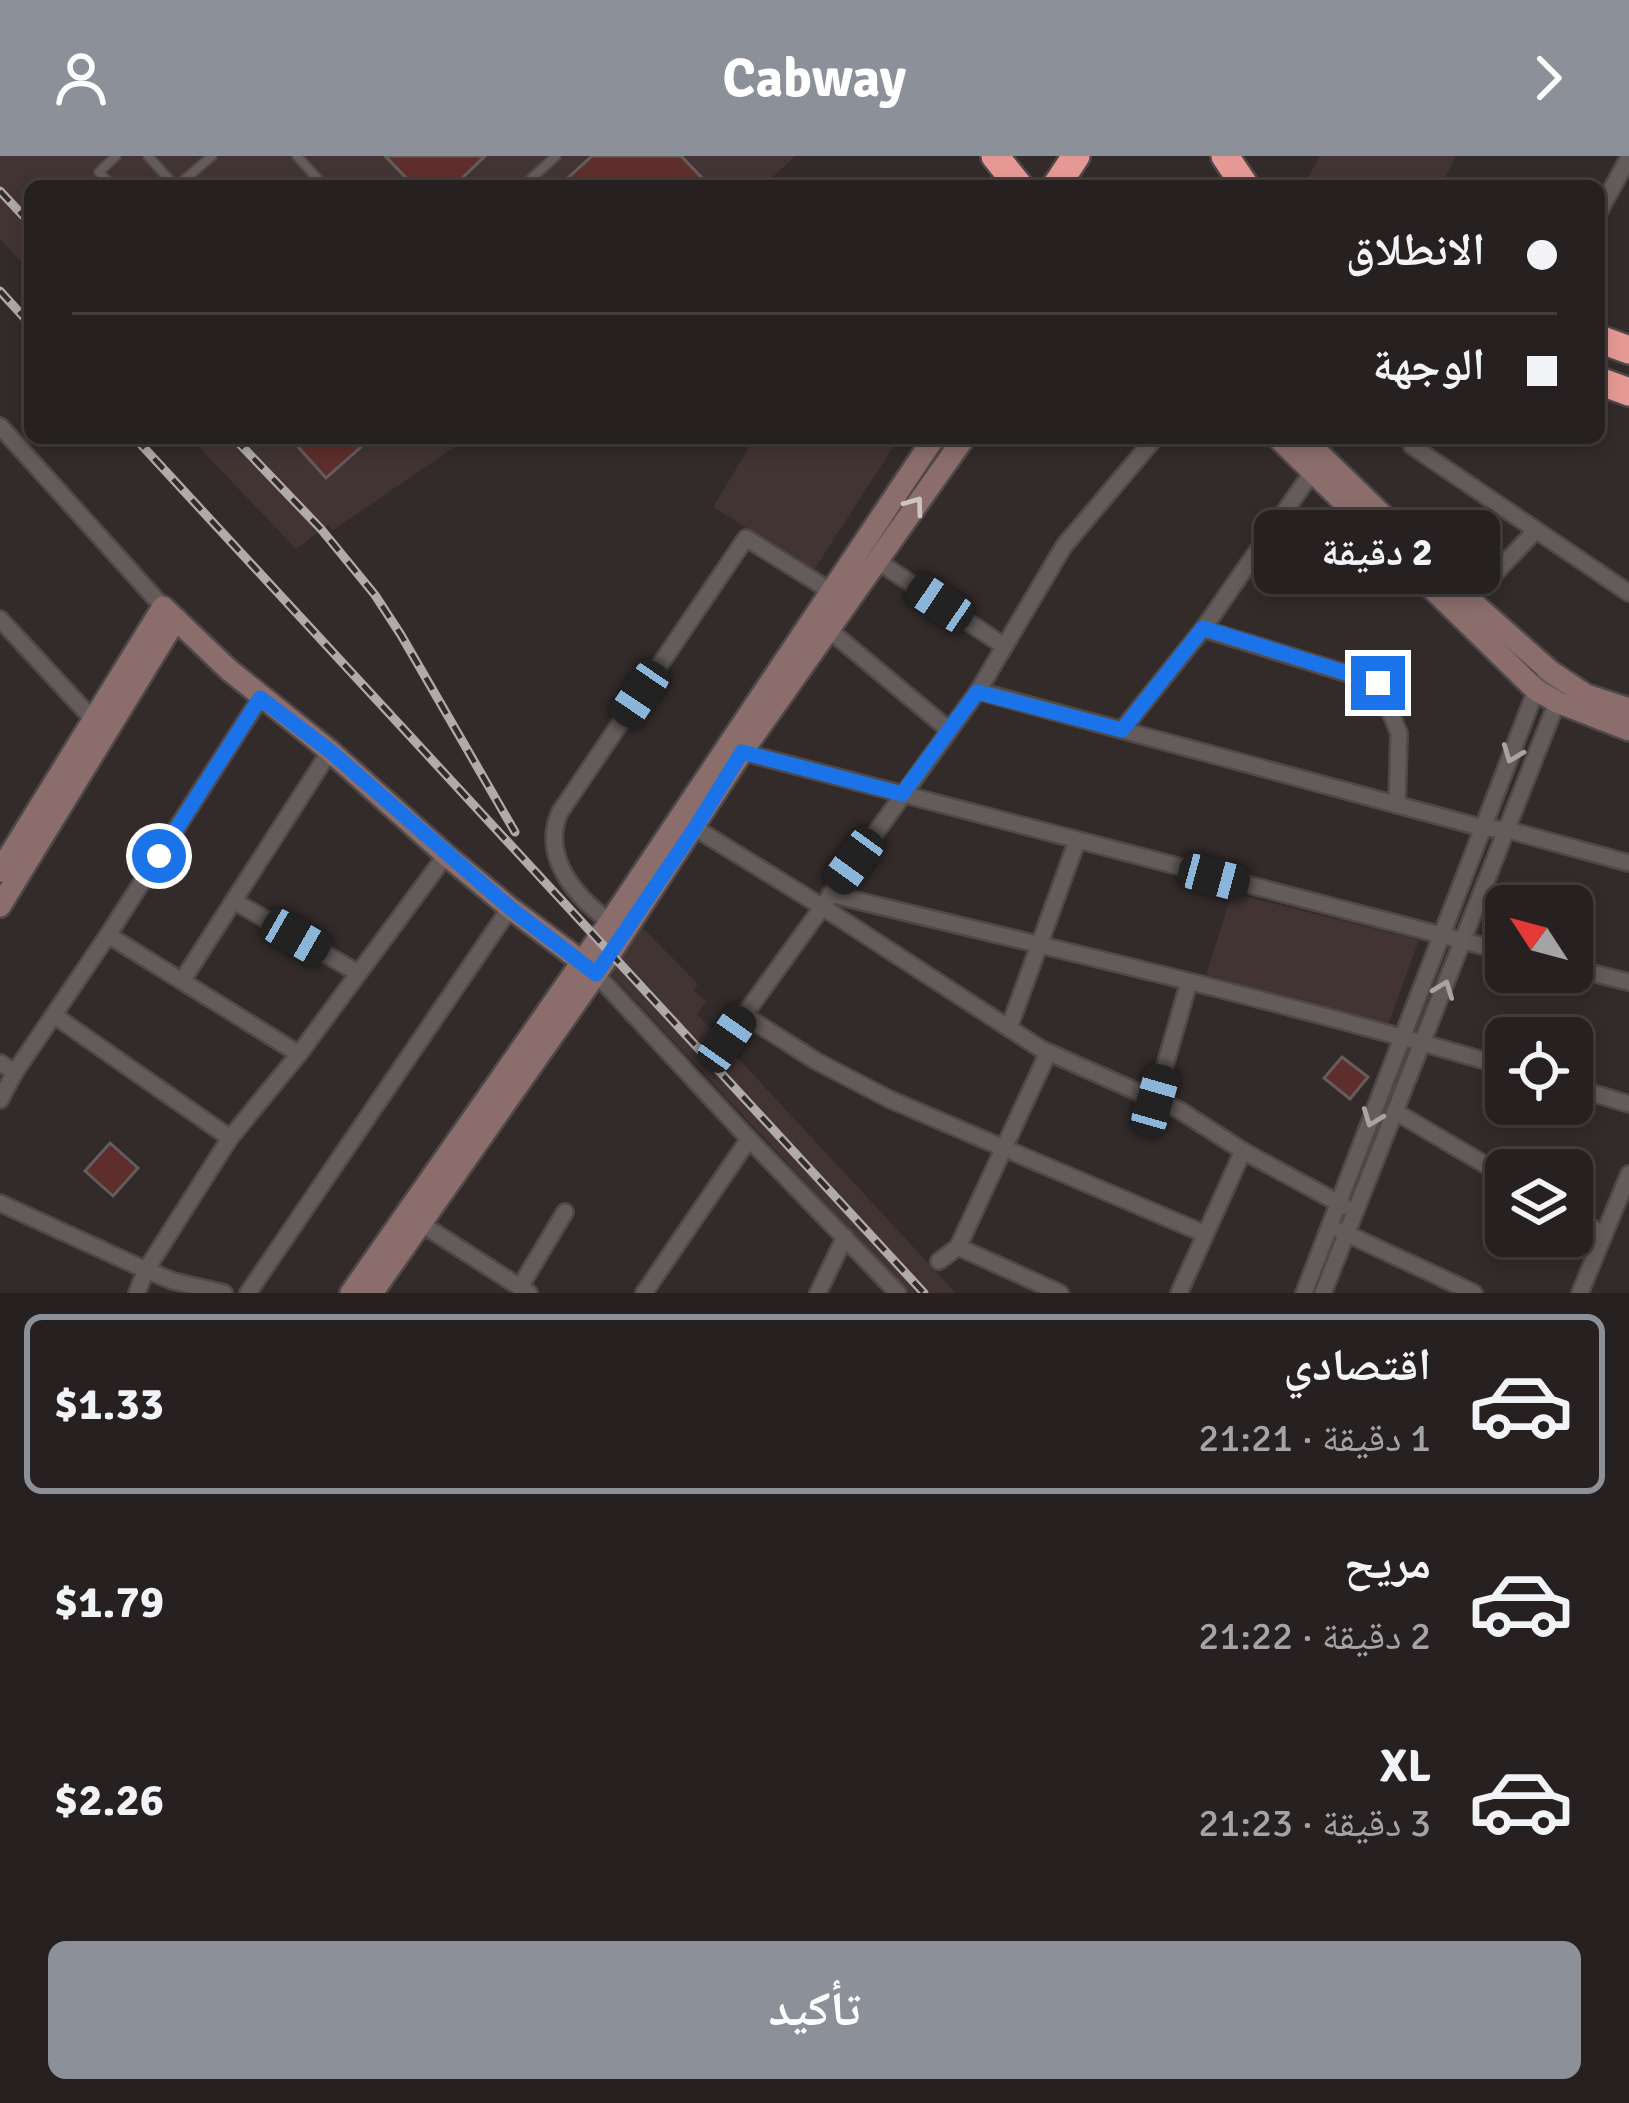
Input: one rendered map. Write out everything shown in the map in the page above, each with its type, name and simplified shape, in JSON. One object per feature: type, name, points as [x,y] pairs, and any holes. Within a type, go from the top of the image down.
[{"type":"highway","points":[[994,156],[1013,180]]},
{"type":"street","points":[[1605,201],[1629,157]]},
{"type":"street","points":[[0,426],[169,613],[260,698],[330,751],[510,908],[589,968],[898,1293]]},
{"type":"street","points":[[618,927],[930,444]]},
{"type":"street","points":[[351,1293],[695,828],[742,752],[960,444]]},
{"type":"street","points":[[727,1039],[977,692],[1064,545],[1150,444]]},
{"type":"street","points":[[1284,444],[1536,690],[1557,703],[1629,730]]},
{"type":"street","points":[[1309,444],[1550,671],[1586,695],[1629,709]]},
{"type":"street","points":[[1412,446],[1629,593]]},
{"type":"street","points":[[1122,730],[1203,628],[1313,471]]},
{"type":"street","points":[[1470,600],[1536,530]]},
{"type":"street","points":[[618,927],[573,888],[555,849],[556,820],[746,538],[832,592]]},
{"type":"street","points":[[876,560],[1004,646]]},
{"type":"street","points":[[0,906],[169,613]]},
{"type":"street","points":[[0,619],[100,726]]},
{"type":"street","points":[[1203,628],[1378,683],[1399,733],[1397,805]]},
{"type":"street","points":[[828,629],[949,730]]},
{"type":"street","points":[[1304,1293],[1536,690],[1550,671]]},
{"type":"street","points":[[1323,1293],[1557,703],[1550,671]]},
{"type":"street","points":[[977,692],[1483,829],[1508,830],[1629,863]]},
{"type":"street","points":[[0,1100],[260,698]]},
{"type":"street","points":[[0,871],[100,726]]},
{"type":"street","points":[[182,981],[330,751]]},
{"type":"street","points":[[742,752],[1485,947]]},
{"type":"street","points":[[695,828],[825,900],[1048,1052],[1181,1111],[1356,1211]]},
{"type":"street","points":[[1009,1028],[1077,841]]},
{"type":"street","points":[[136,1293],[230,1138],[446,855]]},
{"type":"street","points":[[825,900],[1039,945],[1485,1061]]},
{"type":"street","points":[[233,901],[358,973]]},
{"type":"street","points":[[248,1293],[510,908]]},
{"type":"street","points":[[108,935],[298,1054]]},
{"type":"street","points":[[372,1293],[589,968]]},
{"type":"street","points":[[1593,973],[1629,982]]},
{"type":"street","points":[[1155,1100],[1189,982]]},
{"type":"street","points":[[744,1015],[889,1099],[1205,1234]]},
{"type":"street","points":[[55,1016],[230,1138]]},
{"type":"street","points":[[939,1261],[958,1247],[1048,1052]]},
{"type":"street","points":[[0,1063],[16,1072]]},
{"type":"street","points":[[1593,1093],[1629,1104]]},
{"type":"street","points":[[1396,1112],[1485,1165]]},
{"type":"street","points":[[644,1293],[748,1139]]},
{"type":"street","points":[[1179,1293],[1243,1150]]},
{"type":"street","points":[[1580,1293],[1604,1235],[1622,1213],[1629,1174]]},
{"type":"street","points":[[0,1203],[172,1281],[224,1293]]},
{"type":"street","points":[[420,1223],[524,1290],[565,1212]]},
{"type":"street","points":[[1330,1226],[1474,1293]]},
{"type":"street","points":[[1593,1228],[1604,1235]]},
{"type":"street","points":[[818,1293],[845,1237]]},
{"type":"street","points":[[958,1247],[1060,1293]]},
{"type":"lane","points":[[106,180],[99,172],[116,156]]},
{"type":"lane","points":[[148,156],[170,180]]},
{"type":"lane","points":[[183,180],[212,156]]},
{"type":"lane","points":[[297,156],[319,180]]},
{"type":"lane","points":[[530,180],[556,156]]},
{"type":"shaded area","points":[[0,156],[795,156],[769,180],[24,180],[24,265],[0,239]]},
{"type":"shaded area","points":[[1320,156],[1456,156],[1444,180],[1307,180]]},
{"type":"shaded area","points":[[196,444],[459,444],[333,530],[328,525],[296,549]]},
{"type":"shaded area","points":[[751,444],[895,444],[814,570],[713,507]]},
{"type":"shaded area","points":[[1232,893],[1419,940],[1388,1025],[1206,975]]},
{"type":"shaded area","points":[[640,925],[698,984],[693,991],[707,1001],[697,1014],[956,1293],[909,1293],[608,971]]},
{"type":"building","points":[[385,156],[485,156],[460,180],[408,180]]},
{"type":"building","points":[[592,156],[681,156],[704,180],[566,180]]},
{"type":"building","points":[[295,444],[360,444],[362,446],[326,478]]},
{"type":"building","points":[[1342,1057],[1368,1077],[1350,1099],[1324,1078]]},
{"type":"building","points":[[110,1143],[138,1168],[113,1196],[85,1171]]},
{"type":"railway","points":[[0,191],[24,217]]},
{"type":"railway","points":[[0,291],[24,317]]},
{"type":"railway","points":[[141,444],[924,1293]]},
{"type":"railway","points":[[240,444],[321,529],[375,595],[515,832]]},
{"type":"route","points":[[159,856],[260,698],[596,974],[742,752],[902,794],[977,692],[1122,730],[1203,628],[1378,683]]}]
